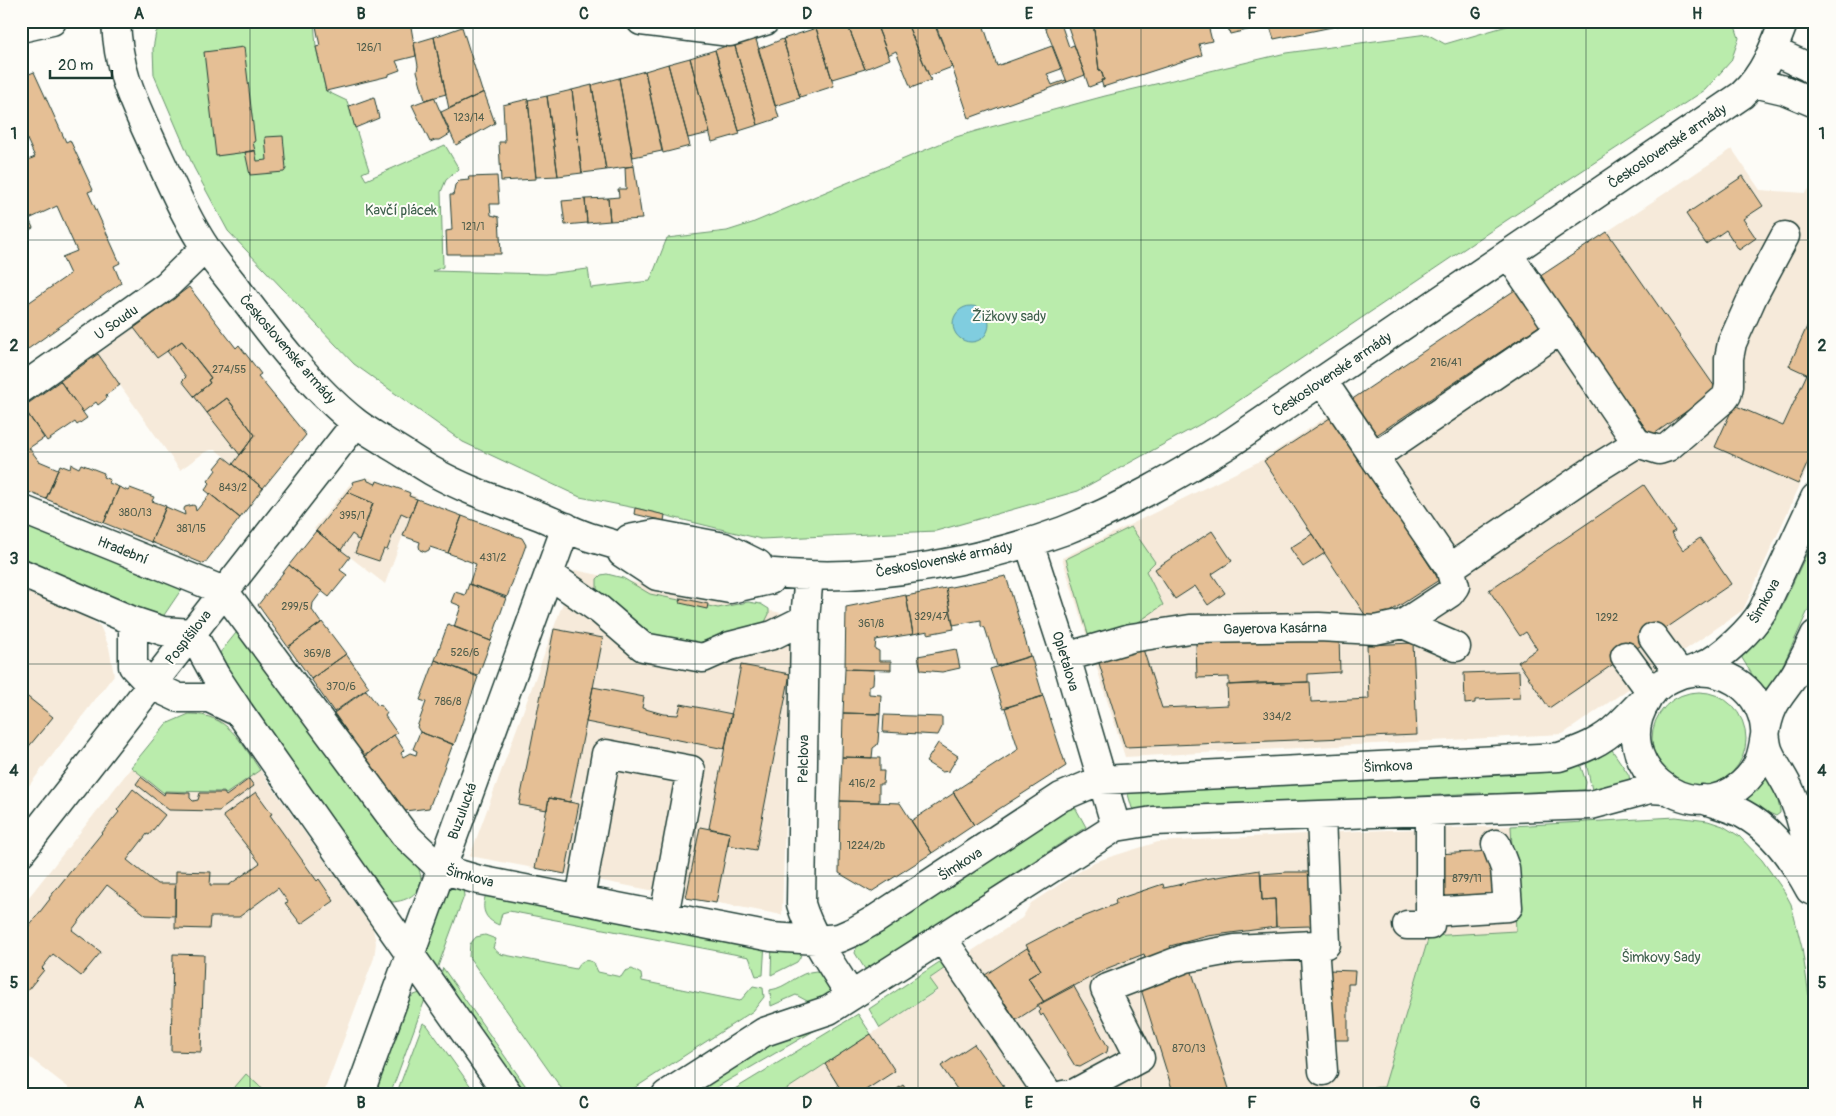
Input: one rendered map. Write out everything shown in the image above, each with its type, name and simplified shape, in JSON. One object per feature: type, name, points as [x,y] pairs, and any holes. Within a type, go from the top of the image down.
[{"type":"street","points":[[21,28],[52,21]]},
{"type":"street","name":"Československé armády","points":[[116,21],[117,46],[126,86],[173,186],[205,248],[256,314],[333,402],[356,423],[434,472],[496,500],[607,541],[657,576],[730,589],[795,574],[852,575],[896,570],[987,554],[1067,529],[1107,512],[1182,472],[1232,442],[1742,95],[1754,83],[1773,51],[1784,21]]},
{"type":"street","points":[[641,21],[702,25],[730,32],[765,21]]},
{"type":"street","points":[[1773,51],[1815,72]]},
{"type":"street","points":[[1754,83],[1784,90],[1815,103]]},
{"type":"street","points":[[1508,254],[1637,443],[1659,450],[1668,447],[1724,399],[1729,386],[1729,358],[1732,343],[1752,296],[1785,236]]},
{"type":"street","name":"U Soudu","points":[[21,389],[166,286],[205,248]]},
{"type":"street","points":[[1374,457],[1560,330]]},
{"type":"street","points":[[1322,380],[1450,568],[1592,471],[1637,443]]},
{"type":"street","name":"Pospíšilova","points":[[21,852],[356,423]]},
{"type":"street","name":"Šimkova","points":[[224,592],[404,834],[441,869],[474,878],[664,916],[771,936],[816,940],[839,938],[876,919],[1061,797],[1101,780],[1559,757],[1589,746],[1618,727],[1660,685],[1680,674],[1703,666],[1718,656],[1736,642],[1759,618],[1815,498]]},
{"type":"street","name":"Hradební","points":[[21,509],[224,592]]},
{"type":"street","name":"Buzulucká","points":[[359,1095],[566,527]]},
{"type":"street","name":"Československé armády","points":[[607,541],[655,534],[724,547],[795,574]]},
{"type":"street","name":"Opletalova","points":[[1029,542],[1066,657],[1101,780]]},
{"type":"street","name":"Gayerova Kasárna","points":[[1066,657],[1131,638],[1190,629],[1319,626],[1375,630],[1403,624],[1450,593],[1455,586],[1450,568]]},
{"type":"street","points":[[21,573],[133,622],[163,631],[192,633],[240,713],[509,1095]]},
{"type":"street","points":[[549,574],[600,610],[643,648],[703,658],[730,646],[773,635],[805,619]]},
{"type":"street","name":"Pelclova","points":[[795,574],[805,619],[801,904],[806,921],[816,940]]},
{"type":"street","points":[[133,622],[133,666],[151,685],[178,698],[209,698],[240,713]]},
{"type":"street","points":[[1403,624],[1456,646]]},
{"type":"street","name":"Šimkova","points":[[1652,693],[1639,714],[1636,728],[1636,741],[1644,766],[1654,780],[1678,796],[1702,799],[1717,797],[1732,791],[1742,784],[1753,773],[1760,762],[1768,719],[1772,708],[1798,670],[1815,635]]},
{"type":"street","points":[[1653,637],[1680,674]]},
{"type":"street","points":[[1625,656],[1652,693]]},
{"type":"street","name":"Šimkova","points":[[1680,674],[1698,670],[1712,671],[1738,682],[1755,700],[1764,724],[1765,736]]},
{"type":"street","points":[[1765,736],[1767,748],[1798,811],[1815,882]]},
{"type":"street","points":[[580,900],[606,754],[691,770],[664,916]]},
{"type":"street","points":[[1101,780],[1116,827]]},
{"type":"street","name":"Šimkova","points":[[666,1095],[764,1032],[829,1010],[1116,827],[1153,821],[1591,805],[1650,789],[1667,790]]},
{"type":"street","points":[[1702,799],[1742,814],[1770,833],[1795,865],[1815,900]]},
{"type":"street","points":[[1430,811],[1419,919],[1508,908],[1505,868],[1496,844]]},
{"type":"street","points":[[1063,1095],[1075,1093],[1140,1058],[1104,989],[1186,958],[1235,949],[1326,944],[1321,815]]},
{"type":"street","points":[[942,938],[1049,1095]]},
{"type":"street","points":[[816,940],[851,996]]},
{"type":"street","points":[[1314,945],[1323,1071]]},
{"type":"shaded area","points":[[1732,149],[1760,190],[1805,193],[1815,183],[1815,452],[1743,610],[1563,734],[1125,757],[1062,558],[1262,460]]},
{"type":"shaded area","points":[[189,287],[235,347],[239,345],[261,374],[258,376],[306,435],[263,488],[216,450],[205,452],[180,470],[98,354]]},
{"type":"shaded area","points":[[369,478],[417,497],[385,584],[314,529],[351,483]]},
{"type":"shaded area","points":[[575,570],[791,615],[782,915],[470,856]]},
{"type":"shaded area","points":[[21,590],[87,617],[100,626],[109,647],[114,675],[21,796]]},
{"type":"shaded area","points":[[189,714],[203,714],[215,718],[224,723],[233,732],[373,929],[376,943],[374,958],[323,1095],[78,1095],[21,1051],[21,907],[161,730],[172,721]]},
{"type":"shaded area","points":[[1511,826],[1517,931],[1429,936],[1384,1087],[1355,1088],[1333,1095],[778,1095],[937,991],[929,979],[1022,918],[1031,903],[1094,862],[1158,842],[1360,831]]},
{"type":"green space","name":"Žižkovy sady","points":[[169,21],[314,21],[316,47],[326,91],[347,101],[369,170],[362,173],[366,180],[445,145],[459,169],[446,180],[441,192],[443,267],[433,271],[546,274],[588,269],[591,288],[650,281],[667,238],[727,231],[752,223],[956,137],[1105,96],[1286,53],[1427,34],[1445,44],[1524,21],[1729,21],[1734,23],[1739,38],[1731,61],[1705,90],[1507,220],[1219,414],[1078,491],[936,531],[761,539],[635,508],[580,497],[463,442],[354,364],[228,231],[194,168],[154,75],[153,49],[156,32]]},
{"type":"green space","points":[[21,520],[183,587],[158,624],[21,564]]},
{"type":"green space","points":[[1131,527],[1155,562],[1146,571],[1163,605],[1137,623],[1090,641],[1066,559]]},
{"type":"green space","points":[[1815,536],[1815,595],[1774,685],[1770,688],[1762,688],[1742,658],[1742,654],[1759,640],[1776,619]]},
{"type":"green space","points":[[607,574],[623,578],[650,594],[718,608],[748,602],[761,604],[769,609],[769,614],[765,622],[698,643],[651,636],[597,592],[597,579],[601,575]]},
{"type":"green space","points":[[240,628],[418,866],[421,877],[420,885],[409,898],[386,902],[215,659]]},
{"type":"green space","points":[[1815,683],[1815,742],[1811,740],[1809,735]]},
{"type":"green space","points":[[1699,692],[1717,696],[1732,706],[1742,721],[1746,739],[1742,757],[1732,772],[1717,782],[1699,786],[1681,782],[1666,772],[1656,757],[1652,739],[1656,721],[1666,706],[1681,696]]},
{"type":"green space","points":[[189,714],[202,715],[214,719],[232,731],[260,770],[226,794],[224,792],[165,791],[164,793],[131,767],[166,724]]},
{"type":"green space","points":[[1610,747],[1629,775],[1630,782],[1623,788],[1592,790],[1585,758]]},
{"type":"green space","points":[[1579,761],[1586,782],[1585,790],[1480,793],[1134,810],[1127,791]]},
{"type":"green space","points":[[1764,770],[1772,773],[1780,810],[1780,813],[1776,816],[1742,801]]},
{"type":"green space","points":[[1075,807],[1086,827],[868,969],[865,969],[855,953],[856,948],[865,941]]},
{"type":"green space","name":"Šimkovy Sady","points":[[1676,817],[1708,821],[1723,826],[1739,836],[1762,860],[1791,904],[1802,948],[1815,1037],[1815,1095],[1339,1095],[1360,1088],[1384,1087],[1429,936],[1516,931],[1511,826]]},
{"type":"green space","points":[[448,883],[463,889],[464,896],[434,977],[424,954]]},
{"type":"green space","points":[[486,894],[765,942],[763,975],[756,976],[749,957],[509,911],[502,913],[499,925],[490,920],[485,913]]},
{"type":"green space","points":[[485,935],[496,939],[493,948],[500,954],[576,969],[581,962],[588,961],[594,963],[598,972],[621,977],[625,971],[632,969],[641,974],[642,981],[740,1001],[753,986],[763,988],[764,997],[753,1011],[624,1095],[566,1095],[469,957],[470,944],[476,937]]},
{"type":"green space","points":[[772,942],[800,950],[801,953],[797,962],[771,975]]},
{"type":"green space","points":[[941,961],[948,966],[929,979],[937,990],[880,1028],[869,1009]]},
{"type":"green space","points":[[443,968],[532,1095],[517,1095],[438,983]]},
{"type":"green space","points":[[820,972],[832,987],[832,996],[820,1008],[796,995],[771,1006],[770,990],[776,989],[804,974]]},
{"type":"green space","points":[[420,993],[427,994],[390,1095],[370,1095],[405,1001]]},
{"type":"green space","points":[[858,1014],[871,1034],[778,1095],[725,1095]]},
{"type":"green space","points":[[831,1021],[703,1095],[681,1095],[757,1046]]},
{"type":"green space","points":[[423,1023],[427,1025],[477,1095],[396,1095]]},
{"type":"green space","points":[[246,1074],[269,1095],[228,1095]]},
{"type":"water","points":[[971,306],[983,312],[989,324],[983,336],[971,342],[959,336],[953,324],[959,312]]},
{"type":"building","points":[[324,21],[349,21],[353,25],[372,21],[410,21],[416,56],[396,61],[400,70],[389,74],[389,76],[326,91],[316,47],[320,46],[316,26],[324,26]]},
{"type":"building","points":[[838,21],[846,21],[865,69],[832,79],[816,28]]},
{"type":"building","points":[[846,21],[875,21],[890,59],[865,69]]},
{"type":"building","points":[[875,21],[906,21],[931,80],[911,88],[896,51],[888,55]]},
{"type":"building","points":[[906,21],[933,21],[952,67],[929,76]]},
{"type":"building","points":[[934,21],[982,21],[997,66],[1052,46],[1061,69],[1047,74],[1052,85],[1066,80],[1067,82],[969,118]]},
{"type":"building","points":[[1060,21],[1069,47],[1074,45],[1085,75],[1067,82],[1044,24]]},
{"type":"building","points":[[1066,21],[1096,21],[1094,30],[1099,70],[1101,70],[1104,80],[1101,80],[1102,82],[1089,87]]},
{"type":"building","points":[[1096,21],[1207,21],[1212,41],[1199,44],[1202,55],[1103,87],[1101,80],[1104,80],[1101,70],[1099,70],[1094,30]]},
{"type":"building","points":[[1226,21],[1258,21],[1260,27],[1230,34]]},
{"type":"building","points":[[1268,21],[1361,21],[1274,39]]},
{"type":"building","points":[[462,27],[482,91],[484,92],[449,109],[434,37]]},
{"type":"building","points":[[816,28],[834,86],[800,97],[783,39]]},
{"type":"building","points":[[755,36],[779,118],[758,125],[734,43]]},
{"type":"building","points":[[434,37],[446,94],[425,100],[417,71],[418,66],[414,43]]},
{"type":"building","points":[[783,39],[800,98],[775,106],[758,49]]},
{"type":"building","points":[[734,43],[758,125],[739,131],[715,50]]},
{"type":"building","points":[[244,47],[255,151],[216,156],[204,52]]},
{"type":"building","points":[[715,50],[740,134],[712,142],[690,58]]},
{"type":"building","points":[[690,58],[710,133],[688,138],[668,64]]},
{"type":"building","points":[[21,62],[27,75],[34,72],[66,142],[70,140],[93,190],[88,192],[120,263],[114,266],[121,283],[21,354],[21,308],[70,274],[62,257],[77,251],[57,206],[29,219],[33,228],[21,234],[21,163],[35,157],[21,126]]},
{"type":"building","points":[[668,64],[690,146],[663,153],[645,71]]},
{"type":"building","points":[[645,71],[662,151],[633,157],[619,78]]},
{"type":"building","points":[[619,78],[634,166],[606,170],[592,85]]},
{"type":"building","points":[[592,85],[606,170],[582,173],[572,90]]},
{"type":"building","points":[[572,90],[582,173],[558,176],[547,96]]},
{"type":"building","points":[[484,92],[495,123],[456,145],[441,112]]},
{"type":"building","points":[[547,96],[558,176],[536,177],[528,100]]},
{"type":"building","points":[[374,97],[379,118],[355,128],[349,106]]},
{"type":"building","points":[[434,97],[450,134],[440,140],[430,142],[412,105]]},
{"type":"building","points":[[528,99],[536,179],[501,181],[499,142],[505,142],[503,105]]},
{"type":"building","points":[[283,136],[286,169],[284,172],[250,175],[245,152],[255,150],[257,161],[267,160],[265,137]]},
{"type":"building","points":[[634,166],[642,219],[610,221],[608,198],[619,197],[618,189],[626,189],[625,167]]},
{"type":"building","points":[[497,176],[499,204],[490,204],[491,215],[499,217],[501,254],[447,254],[446,231],[452,230],[450,195],[453,195],[455,185],[459,181],[469,180],[468,177]]},
{"type":"building","points":[[1743,176],[1763,206],[1743,219],[1756,238],[1739,250],[1726,230],[1706,244],[1686,214]]},
{"type":"building","points":[[608,198],[610,221],[587,223],[585,199]]},
{"type":"building","points":[[585,199],[587,223],[565,225],[562,201]]},
{"type":"building","points":[[1607,232],[1717,390],[1651,436],[1539,277]]},
{"type":"building","points":[[189,287],[236,348],[239,345],[261,374],[258,376],[306,435],[263,488],[233,464],[255,435],[227,398],[207,413],[194,396],[210,383],[208,380],[211,378],[182,341],[157,358],[134,328]]},
{"type":"building","points":[[1518,288],[1542,324],[1375,436],[1351,400]]},
{"type":"building","points":[[1815,309],[1815,378],[1789,366]]},
{"type":"building","points":[[182,341],[211,378],[208,380],[210,383],[194,396],[182,381],[186,377],[167,351]]},
{"type":"building","points":[[98,354],[120,385],[106,395],[107,398],[98,405],[96,402],[83,412],[60,381]]},
{"type":"building","points":[[1807,374],[1815,378],[1815,447],[1798,484],[1715,447],[1734,405],[1783,426]]},
{"type":"building","points":[[60,381],[87,418],[77,425],[75,422],[47,441],[23,407]]},
{"type":"building","points":[[227,398],[255,435],[240,455],[207,413]]},
{"type":"building","points":[[23,407],[44,438],[29,448],[39,461],[58,469],[46,499],[21,489],[21,408]]},
{"type":"building","points":[[1333,416],[1439,580],[1371,624],[1264,461]]},
{"type":"building","points":[[224,457],[263,488],[240,518],[205,490],[210,483],[208,481],[216,470],[215,468]]},
{"type":"building","points":[[71,464],[79,468],[81,464],[104,473],[103,477],[110,480],[109,483],[119,487],[104,523],[46,499],[60,465],[70,469]]},
{"type":"building","points":[[367,478],[368,481],[376,484],[377,481],[408,492],[410,493],[409,496],[417,499],[410,517],[401,513],[387,550],[384,549],[379,561],[355,553],[373,503],[347,492],[353,485],[352,482]]},
{"type":"building","points":[[1644,485],[1675,531],[1671,533],[1683,550],[1700,538],[1731,584],[1549,708],[1518,662],[1537,649],[1526,632],[1520,636],[1489,590]]},
{"type":"building","points":[[119,487],[128,491],[130,488],[154,497],[152,501],[166,506],[151,542],[104,523]]},
{"type":"building","points":[[347,492],[373,503],[360,540],[356,539],[352,534],[341,550],[316,531]]},
{"type":"building","points":[[210,494],[240,518],[204,564],[151,542],[166,507],[185,515],[185,507],[193,505],[196,511]]},
{"type":"building","points":[[417,499],[462,516],[448,553],[430,547],[425,552],[420,550],[420,542],[403,536]]},
{"type":"building","points":[[635,508],[665,515],[664,521],[634,514]]},
{"type":"building","points":[[462,516],[522,538],[526,545],[507,597],[469,584],[476,564],[448,553]]},
{"type":"building","points":[[316,531],[350,557],[340,570],[347,575],[329,597],[289,565]]},
{"type":"building","points":[[1212,531],[1232,561],[1212,574],[1225,593],[1208,605],[1195,586],[1175,599],[1155,569]]},
{"type":"building","points":[[1312,534],[1325,553],[1303,567],[1290,548]]},
{"type":"building","points":[[289,565],[322,591],[313,603],[312,610],[321,623],[288,647],[258,605]]},
{"type":"building","points":[[1006,576],[1030,656],[997,666],[985,628],[981,626],[981,620],[953,625],[946,588]]},
{"type":"building","points":[[469,584],[506,598],[491,641],[454,627],[461,606],[451,602],[455,592],[465,595]]},
{"type":"building","points":[[946,588],[954,629],[928,634],[928,631],[913,634],[906,596]]},
{"type":"building","points":[[906,595],[913,634],[876,640],[875,649],[879,651],[879,661],[891,661],[891,670],[845,669],[846,607]]},
{"type":"building","points":[[681,598],[708,604],[707,609],[680,603]]},
{"type":"building","points":[[322,622],[346,654],[311,679],[288,647]]},
{"type":"building","points":[[448,624],[491,641],[478,676],[435,660]]},
{"type":"building","points":[[554,629],[603,638],[570,802],[549,798],[547,810],[519,805]]},
{"type":"building","points":[[1339,637],[1340,672],[1308,674],[1308,682],[1229,685],[1229,677],[1197,678],[1196,643]]},
{"type":"building","points":[[1413,643],[1417,735],[1125,747],[1098,660],[1142,646],[1162,708],[1228,705],[1227,685],[1258,683],[1310,682],[1311,702],[1369,699],[1367,645]]},
{"type":"building","points":[[956,649],[960,668],[942,672],[921,670],[918,656]]},
{"type":"building","points":[[346,654],[369,687],[334,712],[311,679]]},
{"type":"building","points":[[1031,656],[1043,696],[1003,708],[990,669]]},
{"type":"building","points":[[435,660],[478,677],[454,745],[420,732],[417,727],[426,702],[420,700]]},
{"type":"building","points":[[741,665],[790,674],[756,850],[728,845],[730,833],[709,828]]},
{"type":"building","points":[[845,669],[874,670],[873,684],[869,686],[869,694],[881,695],[880,714],[843,713]]},
{"type":"building","points":[[1519,671],[1520,698],[1475,700],[1475,703],[1465,704],[1464,673]]},
{"type":"building","points":[[593,687],[644,697],[642,708],[663,714],[678,715],[681,704],[732,714],[725,749],[586,722]]},
{"type":"building","points":[[366,690],[378,706],[380,704],[387,713],[385,716],[397,733],[364,756],[334,713]]},
{"type":"building","points":[[24,694],[53,717],[21,756],[21,698]]},
{"type":"building","points":[[1043,696],[1066,766],[974,825],[953,792],[1018,748],[1005,708]]},
{"type":"building","points":[[843,713],[880,714],[878,742],[873,748],[872,758],[842,757]]},
{"type":"building","points":[[884,715],[942,717],[942,727],[938,735],[883,732]]},
{"type":"building","points":[[420,732],[453,744],[429,808],[405,811],[365,756],[394,735],[404,750],[401,753],[403,757],[410,753],[416,755],[417,751],[413,749]]},
{"type":"building","points":[[938,743],[958,756],[949,771],[942,772],[926,762]]},
{"type":"building","points":[[842,757],[880,758],[880,771],[884,771],[883,784],[879,784],[879,802],[840,801]]},
{"type":"building","points":[[141,777],[164,795],[165,792],[190,793],[190,798],[193,801],[198,800],[200,793],[224,793],[226,796],[249,779],[254,786],[219,811],[169,810],[136,784]]},
{"type":"building","points":[[133,789],[165,815],[127,860],[157,884],[175,884],[175,916],[146,915],[107,885],[72,930],[101,952],[81,976],[53,954],[42,968],[44,970],[27,991],[21,986],[21,936],[49,898],[119,812],[117,810]]},
{"type":"building","points":[[256,792],[317,881],[319,879],[334,901],[301,924],[285,903],[288,902],[278,888],[239,917],[210,917],[209,929],[175,928],[176,871],[211,872],[210,885],[229,885],[260,863],[223,816]]},
{"type":"building","points":[[954,793],[974,825],[932,853],[911,821]]},
{"type":"building","points":[[549,798],[579,804],[565,874],[535,868]]},
{"type":"building","points":[[840,801],[900,803],[932,853],[871,892],[839,873]]},
{"type":"building","points":[[700,827],[730,833],[716,903],[686,898]]},
{"type":"building","points":[[1492,851],[1494,895],[1439,897],[1437,854]]},
{"type":"building","points":[[1260,870],[1262,900],[1275,899],[1276,927],[1208,936],[1170,946],[1173,955],[1147,963],[1144,954],[1108,968],[1044,1002],[1028,978],[1041,970],[1026,945],[1068,923],[1116,904],[1115,900],[1163,884],[1164,888]]},
{"type":"building","points":[[1311,872],[1311,926],[1276,927],[1275,899],[1262,900],[1261,874]]},
{"type":"building","points":[[1027,948],[1041,970],[1028,978],[1044,1002],[1016,1020],[1005,1003],[1001,1006],[991,992],[995,989],[985,975]]},
{"type":"building","points":[[173,954],[204,955],[201,1052],[171,1051]]},
{"type":"building","points":[[1191,969],[1231,1095],[1174,1095],[1140,986]]},
{"type":"building","points":[[1328,970],[1355,971],[1354,984],[1348,984],[1348,1040],[1328,1040]]},
{"type":"building","points":[[1073,985],[1108,1047],[1107,1052],[1080,1067],[1075,1066],[1043,1014],[1041,1016],[1039,1012],[1041,1010],[1037,1005]]},
{"type":"building","points":[[871,1034],[895,1071],[858,1095],[844,1095],[825,1064]]},
{"type":"building","points":[[974,1044],[1005,1088],[995,1095],[961,1095],[941,1066]]},
{"type":"building","points":[[903,1085],[910,1095],[888,1095]]},
{"type":"park label","name":"Kavčí plácek","points":[[401,210]]}]
